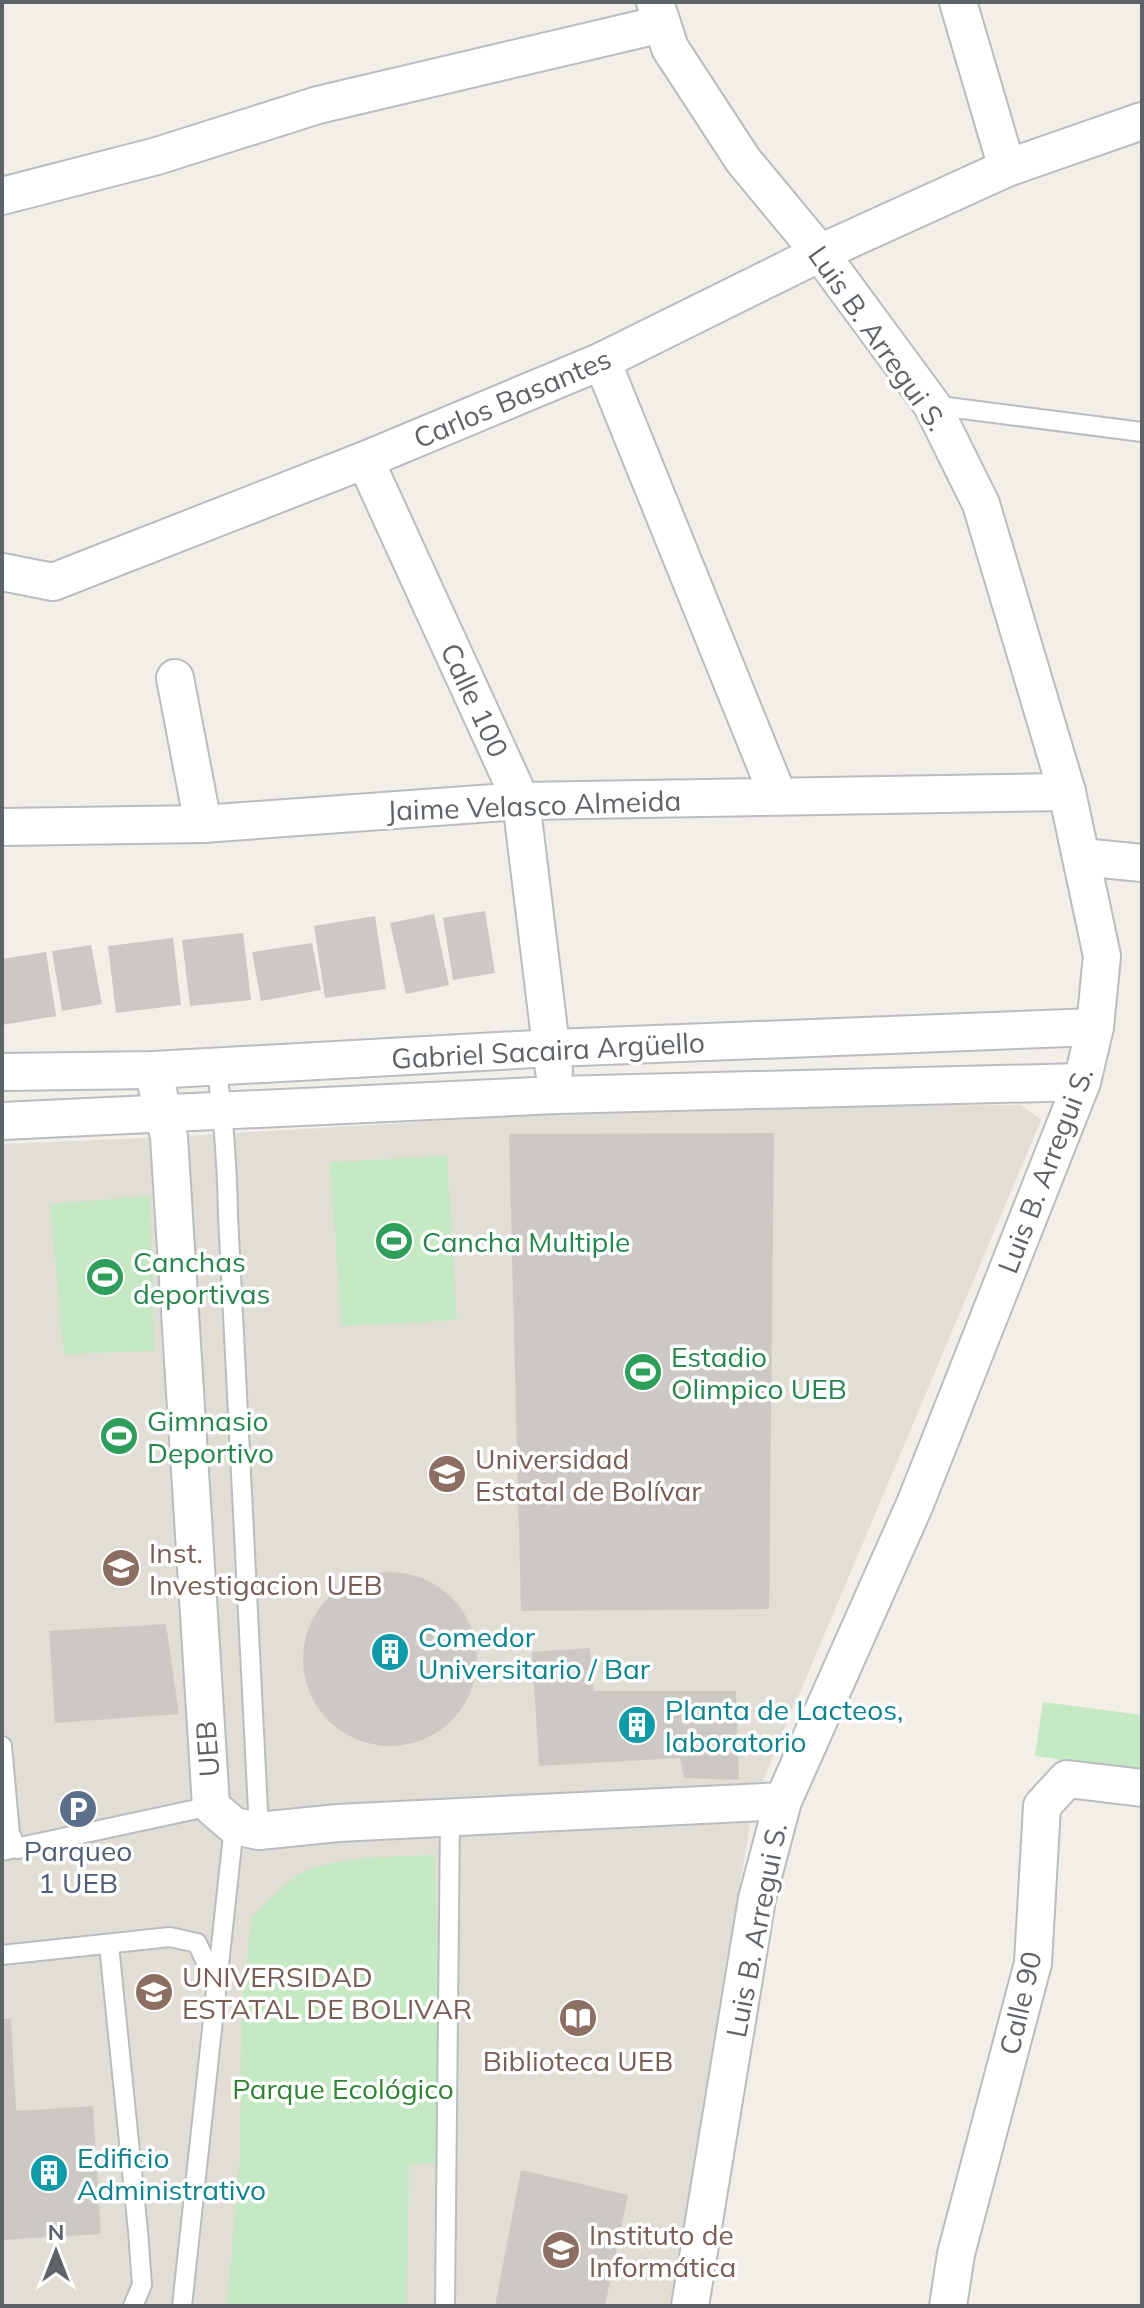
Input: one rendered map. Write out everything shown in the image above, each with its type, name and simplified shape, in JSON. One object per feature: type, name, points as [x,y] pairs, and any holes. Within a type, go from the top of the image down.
[{"type":"street","points":[[958,2],[1007,168]]},
{"type":"street","points":[[2,196],[157,156],[318,105],[658,13]]},
{"type":"street","name":"Luis B. Arregui S.","points":[[658,13],[670,48],[743,160],[820,253],[932,405],[981,504],[1067,792],[1102,956],[1095,1027],[1082,1082],[915,1504],[783,1801],[757,1899],[690,2306]]},
{"type":"street","name":"Carlos Basantes","points":[[2,572],[53,582],[365,460],[602,361],[820,253],[1007,168],[1142,121]]},
{"type":"street","points":[[602,361],[778,796]]},
{"type":"street","name":"Calle 100","points":[[365,460],[521,801],[553,1048],[556,1095]]},
{"type":"street","points":[[175,678],[203,824]]},
{"type":"street","name":"Jaime Velasco Almeida","points":[[2,827],[203,824],[521,801],[1067,792]]},
{"type":"street","points":[[1082,857],[1142,863]]},
{"type":"street","name":"Gabriel Sacaira Argüello","points":[[2,1072],[153,1070],[553,1048],[1095,1027]]},
{"type":"street","name":"UEB","points":[[153,1070],[169,1137],[234,1821]]},
{"type":"street","name":"Gabriel Sacaira Argüello","points":[[2,1121],[556,1095],[1082,1082]]},
{"type":"street","name":"Calle 90","points":[[948,2306],[956,2254],[1033,1963],[1042,1806],[1067,1779],[1142,1788]]},
{"type":"street","points":[[234,1821],[338,1823],[783,1801]]},
{"type":"lane","points":[[932,405],[1142,432]]},
{"type":"lane","points":[[182,2306],[234,1821],[224,1111],[216,1067]]},
{"type":"lane","points":[[2,1746],[10,1850],[234,1821]]},
{"type":"lane","points":[[445,2306],[450,1818]]},
{"type":"lane","points":[[2,1955],[170,1937],[197,1943],[215,1990]]},
{"type":"lane","points":[[109,1945],[142,2285],[133,2306]]},
{"type":"shaded area","name":"Universidad Estatal de Bolívar","points":[[1021,1105],[1041,1120],[753,1804],[673,2306],[2,2306],[2,1144],[674,1107]]},
{"type":"green space","name":"Cancha Multiple","points":[[447,1156],[457,1320],[342,1326],[330,1162]]},
{"type":"green space","name":"Canchas deportivas","points":[[150,1196],[154,1351],[64,1354],[50,1204]]},
{"type":"green space","points":[[1043,1702],[1142,1715],[1142,1771],[1035,1756]]},
{"type":"green space","name":"Parque Ecológico","points":[[435,1855],[445,2089],[443,2161],[409,2165],[407,2306],[227,2306],[240,2157],[242,2002],[252,1916],[307,1870],[342,1861]]},
{"type":"building","points":[[485,911],[495,973],[453,980],[443,918]]},
{"type":"building","points":[[434,914],[449,985],[406,994],[390,923]]},
{"type":"building","points":[[375,916],[386,989],[325,998],[314,926]]},
{"type":"building","points":[[243,933],[251,1000],[190,1006],[182,940]]},
{"type":"building","points":[[173,938],[181,1005],[116,1013],[108,946]]},
{"type":"building","points":[[312,943],[321,990],[261,1001],[252,952]]},
{"type":"building","points":[[91,945],[102,1004],[62,1011],[52,951]]},
{"type":"building","points":[[46,952],[56,1016],[2,1025],[2,959]]},
{"type":"building","name":"Estadio Olimpico UEB","points":[[774,1133],[769,1609],[521,1611],[509,1134]]},
{"type":"building","name":"Comedor Universitario / Bar","points":[[390,1572],[423,1579],[451,1598],[470,1626],[477,1659],[470,1692],[451,1720],[423,1739],[390,1746],[357,1739],[329,1720],[310,1692],[303,1659],[310,1626],[329,1598],[357,1579]]},
{"type":"building","points":[[166,1624],[179,1714],[55,1723],[49,1631]]},
{"type":"building","name":"Planta de Lacteos, laboratorio","points":[[590,1648],[594,1691],[736,1691],[739,1780],[684,1778],[680,1758],[539,1766],[532,1652]]},
{"type":"building","name":"Edificio Administrativo","points":[[2,2019],[11,2019],[16,2111],[93,2106],[101,2234],[2,2240]]},
{"type":"building","name":"Instituto de Informática","points":[[521,2170],[628,2195],[605,2306],[495,2306]]},
{"type":"place","name":"Cancha Multiple","points":[[394,1241]]},
{"type":"place","name":"Canchas deportivas","points":[[105,1277]]},
{"type":"place","name":"Estadio Olimpico UEB","points":[[643,1372]]},
{"type":"place","name":"Gimnasio Deportivo","points":[[119,1436]]},
{"type":"place","name":"Universidad Estatal de Bolívar","points":[[447,1474]]},
{"type":"place","name":"Inst. Investigacion UEB","points":[[121,1568]]},
{"type":"place","name":"Comedor Universitario / Bar","points":[[390,1652]]},
{"type":"place","name":"Planta de Lacteos, laboratorio","points":[[637,1725]]},
{"type":"place","name":"Parqueo 1 UEB","points":[[78,1809]]},
{"type":"place","name":"UNIVERSIDAD ESTATAL DE BOLIVAR","points":[[154,1992]]},
{"type":"place","name":"Biblioteca UEB","points":[[578,2018]]},
{"type":"place","name":"Edificio Administrativo","points":[[49,2173]]},
{"type":"place","name":"Instituto de Informática","points":[[561,2250]]}]
